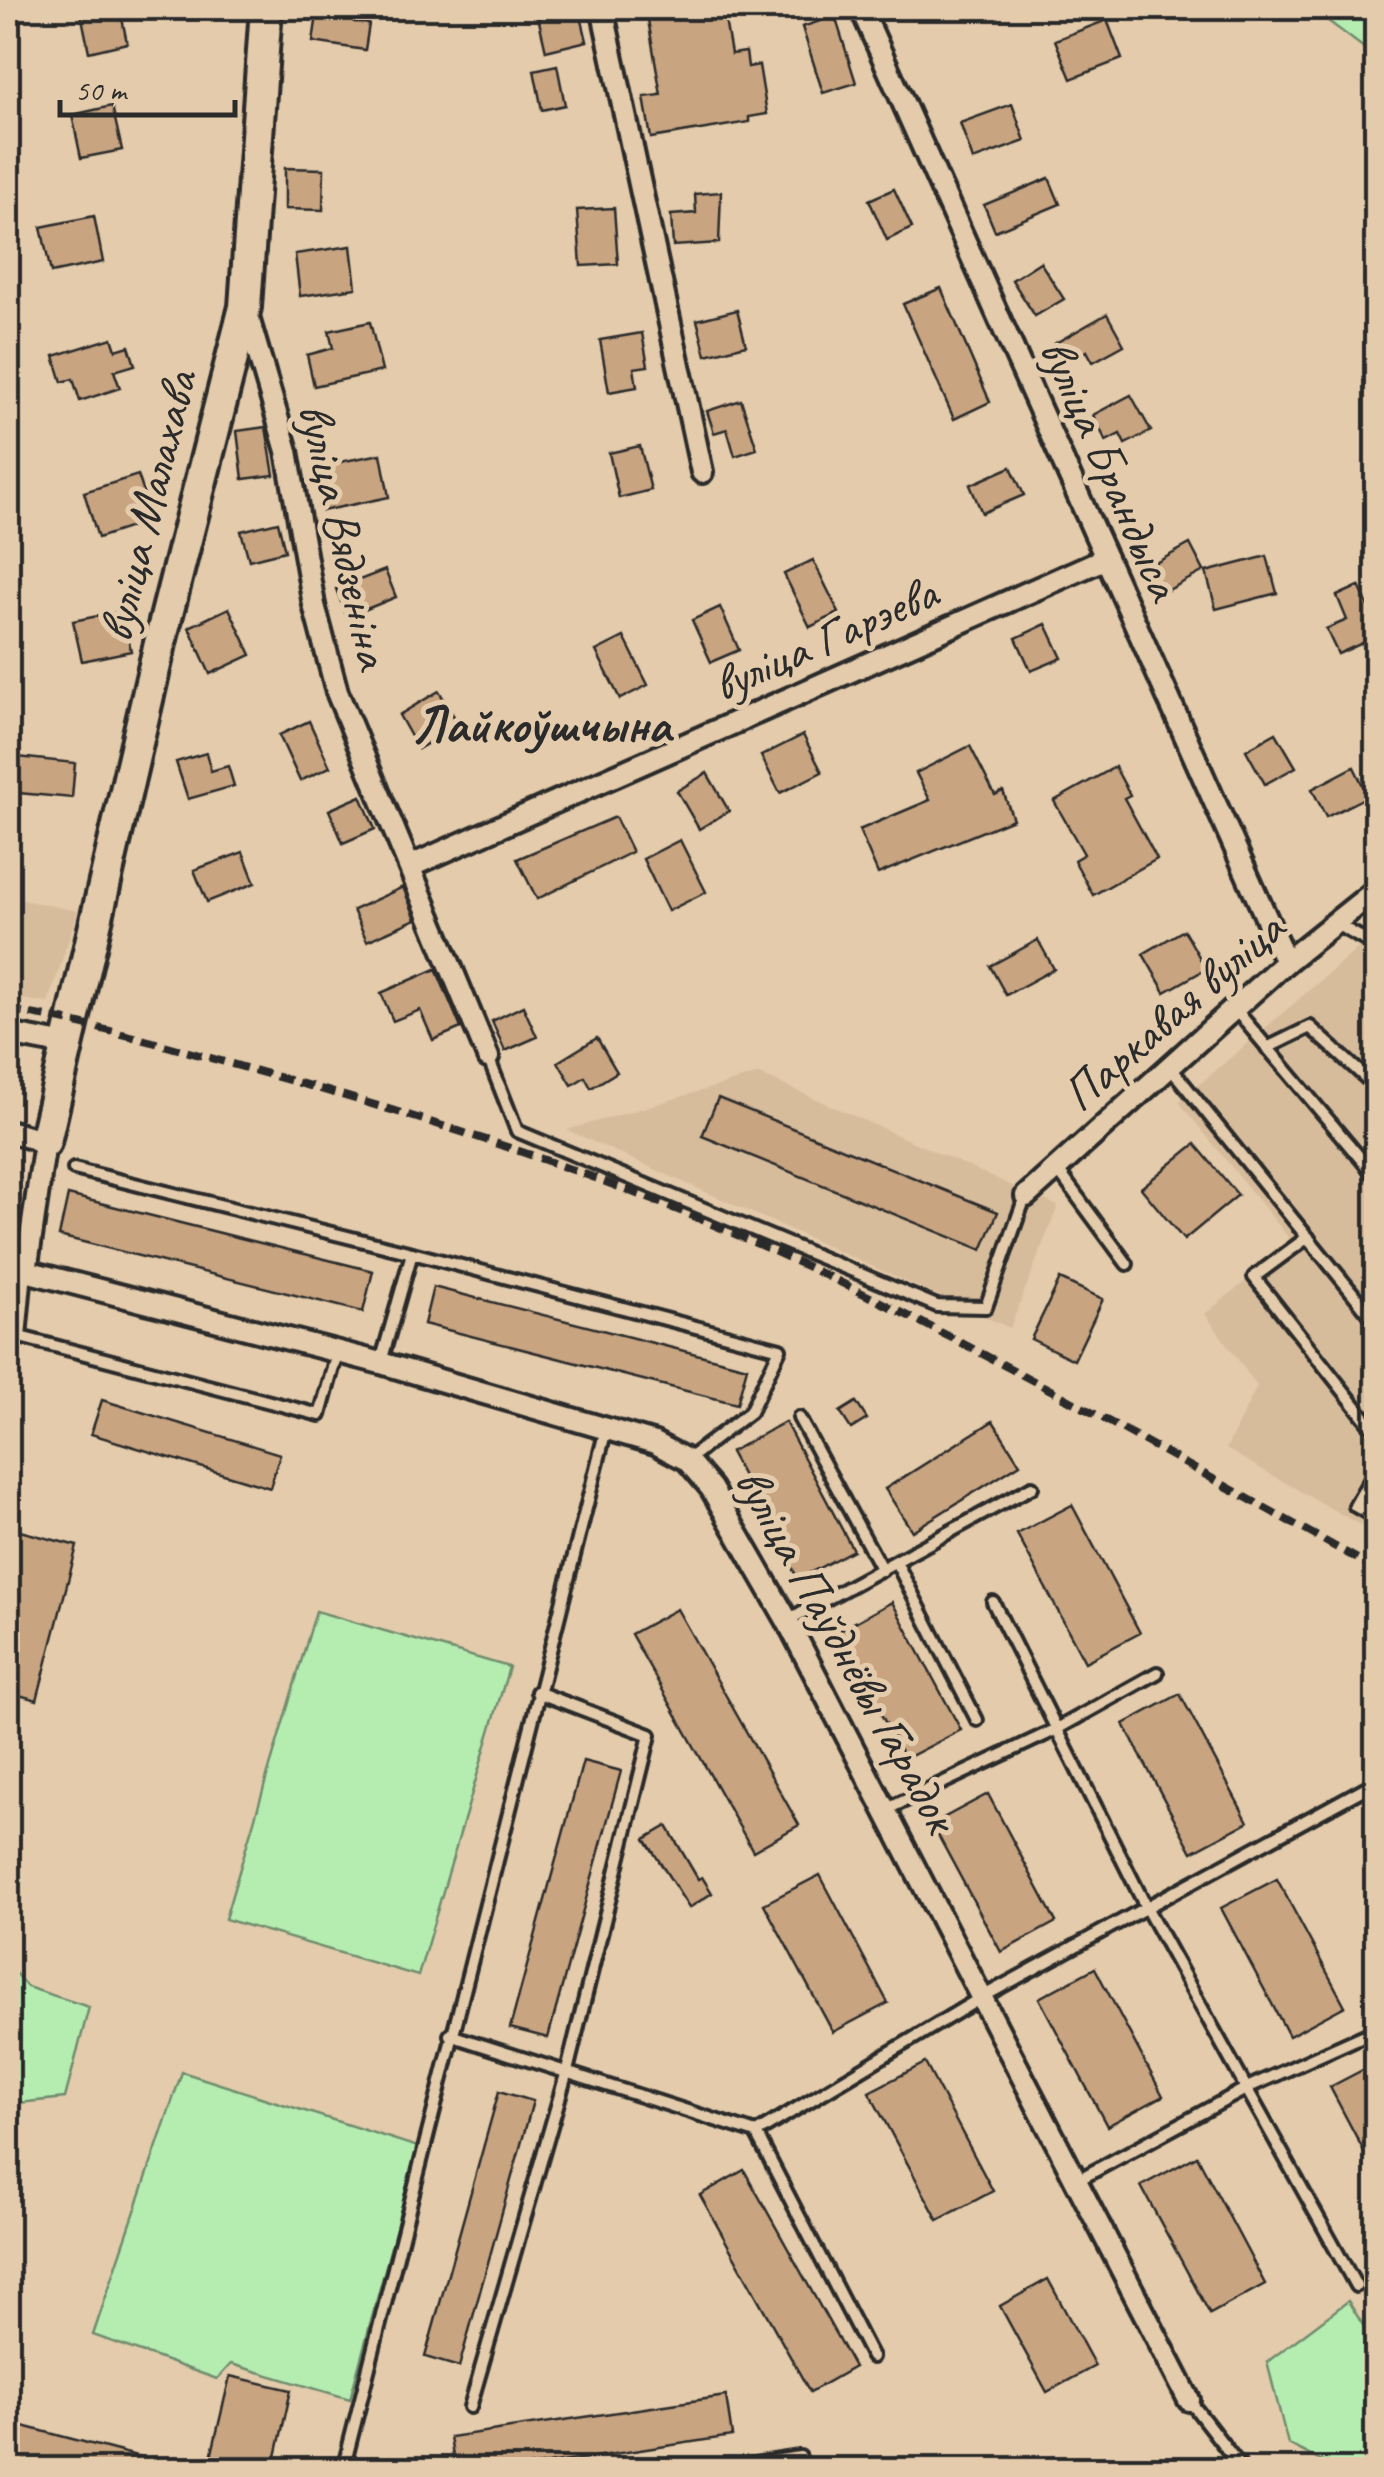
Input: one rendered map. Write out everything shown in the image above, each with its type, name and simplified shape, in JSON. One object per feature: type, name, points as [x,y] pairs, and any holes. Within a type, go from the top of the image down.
[{"type":"street","name":"вуліца Малахава","points":[[70,1032],[164,626],[244,308],[266,8]]},
{"type":"street","points":[[602,8],[702,472]]},
{"type":"street","name":"вуліца Брандыса","points":[[861,8],[1286,962]]},
{"type":"street","name":"вуліца Вядзеніна","points":[[244,308],[287,451],[314,606],[338,692],[488,1057]]},
{"type":"street","name":"вуліца Гарэева","points":[[412,866],[1106,558]]},
{"type":"street","name":"Паркавая вуліца","points":[[1026,1196],[1286,962],[1376,890]]},
{"type":"street","points":[[8,1034],[70,1032],[45,1142],[26,1271]]},
{"type":"street","points":[[8,1132],[45,1142]]},
{"type":"street","name":"вуліца Паўднёвы Гарадок","points":[[26,1271],[381,1363],[656,1443],[687,1460],[711,1488],[787,1620],[1190,2400]]},
{"type":"lane","points":[[1335,923],[1376,946]]},
{"type":"lane","points":[[1234,1008],[1376,1178]]},
{"type":"lane","points":[[1268,1048],[1310,1027],[1376,1087]]},
{"type":"lane","points":[[488,1057],[517,1131],[938,1306],[986,1308],[1026,1196]]},
{"type":"lane","points":[[1170,1066],[1376,1322]]},
{"type":"lane","points":[[74,1168],[780,1349],[750,1412],[687,1460]]},
{"type":"lane","points":[[1057,1168],[1128,1264]]},
{"type":"lane","points":[[1308,1237],[1254,1278],[1376,1432]]},
{"type":"lane","points":[[381,1363],[412,1254]]},
{"type":"lane","points":[[26,1271],[20,1337],[320,1416],[337,1353]]},
{"type":"lane","points":[[799,1418],[882,1570]]},
{"type":"lane","points":[[343,2470],[606,1429]]},
{"type":"lane","points":[[1376,1469],[1355,1506],[1376,1518]]},
{"type":"lane","points":[[787,1620],[1032,1487]]},
{"type":"lane","points":[[896,1562],[977,1720]]},
{"type":"lane","points":[[993,1602],[1148,1908],[1356,2286]]},
{"type":"lane","points":[[884,1810],[1055,1730],[1157,1674]]},
{"type":"lane","points":[[470,2407],[567,2071],[650,1735],[537,1692]]},
{"type":"lane","points":[[756,2132],[984,1996],[1376,1782]]},
{"type":"lane","points":[[1076,2181],[1250,2088],[1376,2030]]},
{"type":"lane","points":[[450,2035],[756,2132],[872,2357]]},
{"type":"lane","points":[[1190,2400],[1243,2470]]},
{"type":"lane","points":[[714,2470],[800,2457]]},
{"type":"shaded area","points":[[8,897],[78,911],[48,1003],[8,997]]},
{"type":"shaded area","points":[[1376,933],[1376,1534],[1226,1449],[1257,1386],[1205,1314],[1293,1243],[1179,1102]]},
{"type":"shaded area","points":[[759,1074],[1058,1206],[1010,1328],[567,1130]]},
{"type":"green space","points":[[1311,8],[1376,8],[1376,57]]},
{"type":"green space","points":[[316,1611],[509,1667],[418,1976],[225,1919]]},
{"type":"green space","points":[[8,1965],[27,1987],[89,2007],[65,2098],[8,2104]]},
{"type":"green space","points":[[182,2072],[418,2147],[350,2399],[231,2364],[217,2379],[93,2335]]},
{"type":"green space","points":[[1348,2301],[1376,2346],[1376,2469],[1336,2469],[1288,2444],[1267,2362]]},
{"type":"building","points":[[120,8],[127,43],[89,52],[81,13]]},
{"type":"building","points":[[318,8],[356,8],[354,22],[369,24],[365,50],[313,42]]},
{"type":"building","points":[[536,8],[579,8],[587,41],[546,51]]},
{"type":"building","points":[[646,8],[723,8],[731,54],[746,52],[748,67],[759,65],[767,114],[749,117],[749,122],[651,138],[644,97],[661,95]]},
{"type":"building","points":[[835,16],[856,83],[823,93],[802,27]]},
{"type":"building","points":[[1107,20],[1122,59],[1071,79],[1055,40]]},
{"type":"building","points":[[557,65],[565,105],[542,110],[534,70]]},
{"type":"building","points":[[1012,104],[1025,141],[973,160],[960,123]]},
{"type":"building","points":[[112,106],[122,150],[81,158],[72,115]]},
{"type":"building","points":[[285,168],[324,169],[323,210],[285,209]]},
{"type":"building","points":[[1049,178],[1060,204],[995,231],[984,205]]},
{"type":"building","points":[[894,189],[912,228],[887,240],[869,200]]},
{"type":"building","points":[[721,192],[719,243],[673,246],[671,215],[696,213],[695,194]]},
{"type":"building","points":[[614,208],[618,264],[581,266],[577,210]]},
{"type":"building","points":[[94,216],[103,262],[51,273],[41,227]]},
{"type":"building","points":[[351,246],[356,288],[300,296],[295,254]]},
{"type":"building","points":[[1040,262],[1064,299],[1035,316],[1012,280]]},
{"type":"building","points":[[941,288],[990,402],[954,419],[903,304]]},
{"type":"building","points":[[737,310],[746,345],[706,355],[697,320]]},
{"type":"building","points":[[1107,314],[1124,345],[1093,362],[1087,351],[1065,363],[1054,344]]},
{"type":"building","points":[[370,322],[382,371],[314,386],[307,355],[333,348],[329,331]]},
{"type":"building","points":[[642,333],[648,366],[634,368],[637,387],[609,392],[600,340]]},
{"type":"building","points":[[112,338],[116,350],[129,346],[135,365],[114,371],[120,388],[80,401],[73,379],[62,382],[54,356]]},
{"type":"building","points":[[1131,395],[1151,431],[1125,444],[1120,434],[1106,441],[1093,415]]},
{"type":"building","points":[[741,400],[757,449],[735,456],[727,429],[714,433],[707,411]]},
{"type":"building","points":[[266,427],[274,475],[243,479],[237,431]]},
{"type":"building","points":[[640,446],[651,490],[619,498],[609,453]]},
{"type":"building","points":[[381,454],[389,497],[322,511],[314,467]]},
{"type":"building","points":[[1011,467],[1024,495],[982,513],[970,485]]},
{"type":"building","points":[[138,475],[153,520],[98,538],[84,492]]},
{"type":"building","points":[[278,522],[285,551],[249,560],[241,531]]},
{"type":"building","points":[[1190,544],[1204,571],[1157,596],[1143,570]]},
{"type":"building","points":[[1267,556],[1277,593],[1216,609],[1206,572]]},
{"type":"building","points":[[813,560],[839,613],[810,627],[784,574]]},
{"type":"building","points":[[385,570],[396,597],[347,617],[336,589]]},
{"type":"building","points":[[1359,586],[1369,607],[1376,604],[1376,637],[1338,654],[1326,629],[1347,620],[1337,596]]},
{"type":"building","points":[[720,607],[739,650],[711,662],[692,620]]},
{"type":"building","points":[[229,608],[251,655],[210,674],[189,627]]},
{"type":"building","points":[[123,611],[131,651],[82,661],[73,621]]},
{"type":"building","points":[[1046,624],[1062,658],[1031,671],[1016,638]]},
{"type":"building","points":[[624,637],[648,685],[620,699],[596,651]]},
{"type":"building","points":[[439,691],[459,725],[418,749],[399,715]]},
{"type":"building","points":[[309,721],[330,767],[300,781],[279,735]]},
{"type":"building","points":[[1276,733],[1296,767],[1265,784],[1246,750]]},
{"type":"building","points":[[803,735],[822,772],[780,793],[761,756]]},
{"type":"building","points":[[970,746],[995,795],[1003,791],[1013,819],[878,874],[859,830],[930,800],[916,773]]},
{"type":"building","points":[[206,753],[211,771],[228,766],[234,786],[188,799],[176,762]]},
{"type":"building","points":[[8,756],[75,763],[72,798],[8,792]]},
{"type":"building","points":[[1115,767],[1130,795],[1124,798],[1157,859],[1093,895],[1074,860],[1084,854],[1054,801]]},
{"type":"building","points":[[1354,767],[1368,796],[1326,817],[1312,789]]},
{"type":"building","points":[[707,773],[729,811],[699,829],[677,791]]},
{"type":"building","points":[[361,796],[375,829],[343,843],[329,810]]},
{"type":"building","points":[[615,817],[632,852],[537,899],[517,859]]},
{"type":"building","points":[[680,840],[706,892],[668,911],[643,859]]},
{"type":"building","points":[[243,852],[255,883],[207,902],[194,870]]},
{"type":"building","points":[[403,887],[416,919],[367,941],[353,910]]},
{"type":"building","points":[[1184,930],[1206,969],[1165,992],[1143,954]]},
{"type":"building","points":[[1038,940],[1054,969],[1006,995],[990,966]]},
{"type":"building","points":[[436,969],[461,1028],[433,1040],[420,1010],[393,1021],[381,993]]},
{"type":"building","points":[[523,1006],[537,1037],[505,1051],[492,1021]]},
{"type":"building","points":[[597,1038],[617,1072],[591,1088],[585,1077],[572,1085],[558,1062]]},
{"type":"building","points":[[718,1098],[998,1212],[982,1250],[702,1136]]},
{"type":"building","points":[[1195,1144],[1238,1195],[1184,1240],[1141,1188]]},
{"type":"building","points":[[68,1195],[373,1271],[363,1312],[59,1236]]},
{"type":"building","points":[[1060,1279],[1103,1299],[1074,1360],[1031,1339]]},
{"type":"building","points":[[433,1287],[747,1367],[737,1404],[424,1324]]},
{"type":"building","points":[[102,1400],[280,1454],[270,1488],[91,1434]]},
{"type":"building","points":[[856,1402],[867,1419],[851,1429],[840,1412]]},
{"type":"building","points":[[993,1421],[1020,1464],[912,1531],[885,1489]]},
{"type":"building","points":[[785,1422],[853,1550],[798,1579],[730,1452]]},
{"type":"building","points":[[1072,1505],[1140,1633],[1085,1662],[1017,1534]]},
{"type":"building","points":[[12,1529],[77,1546],[37,1700],[8,1692],[8,1548]]},
{"type":"building","points":[[892,1602],[961,1730],[905,1759],[837,1632]]},
{"type":"building","points":[[677,1609],[799,1825],[753,1851],[631,1634]]},
{"type":"building","points":[[1180,1694],[1248,1822],[1192,1852],[1124,1724]]},
{"type":"building","points":[[583,1761],[621,1771],[548,2038],[510,2028]]},
{"type":"building","points":[[988,1794],[1056,1922],[1001,1952],[932,1824]]},
{"type":"building","points":[[667,1826],[698,1879],[702,1877],[712,1893],[689,1908],[645,1839]]},
{"type":"building","points":[[820,1875],[888,2003],[833,2032],[764,1904]]},
{"type":"building","points":[[1277,1879],[1345,2006],[1289,2036],[1221,1908]]},
{"type":"building","points":[[1095,1968],[1163,2096],[1107,2126],[1039,1998]]},
{"type":"building","points":[[925,2063],[993,2191],[938,2220],[869,2092]]},
{"type":"building","points":[[1376,2063],[1376,2174],[1330,2087]]},
{"type":"building","points":[[499,2091],[533,2101],[459,2367],[425,2357]]},
{"type":"building","points":[[1197,2156],[1265,2284],[1210,2314],[1141,2186]]},
{"type":"building","points":[[744,2170],[854,2367],[810,2392],[700,2195]]},
{"type":"building","points":[[1048,2279],[1095,2366],[1047,2392],[1000,2306]]},
{"type":"building","points":[[230,2376],[291,2390],[273,2470],[208,2470]]},
{"type":"building","points":[[726,2396],[732,2436],[509,2470],[455,2470],[450,2437]]},
{"type":"building","points":[[8,2422],[163,2463],[162,2470],[8,2470]]},
{"type":"railway","points":[[8,1010],[140,1039],[340,1095],[545,1160],[679,1210],[810,1268],[954,1339],[1376,1569]]},
{"type":"district","name":"Лайкоўшчына","points":[[541,724]]}]
